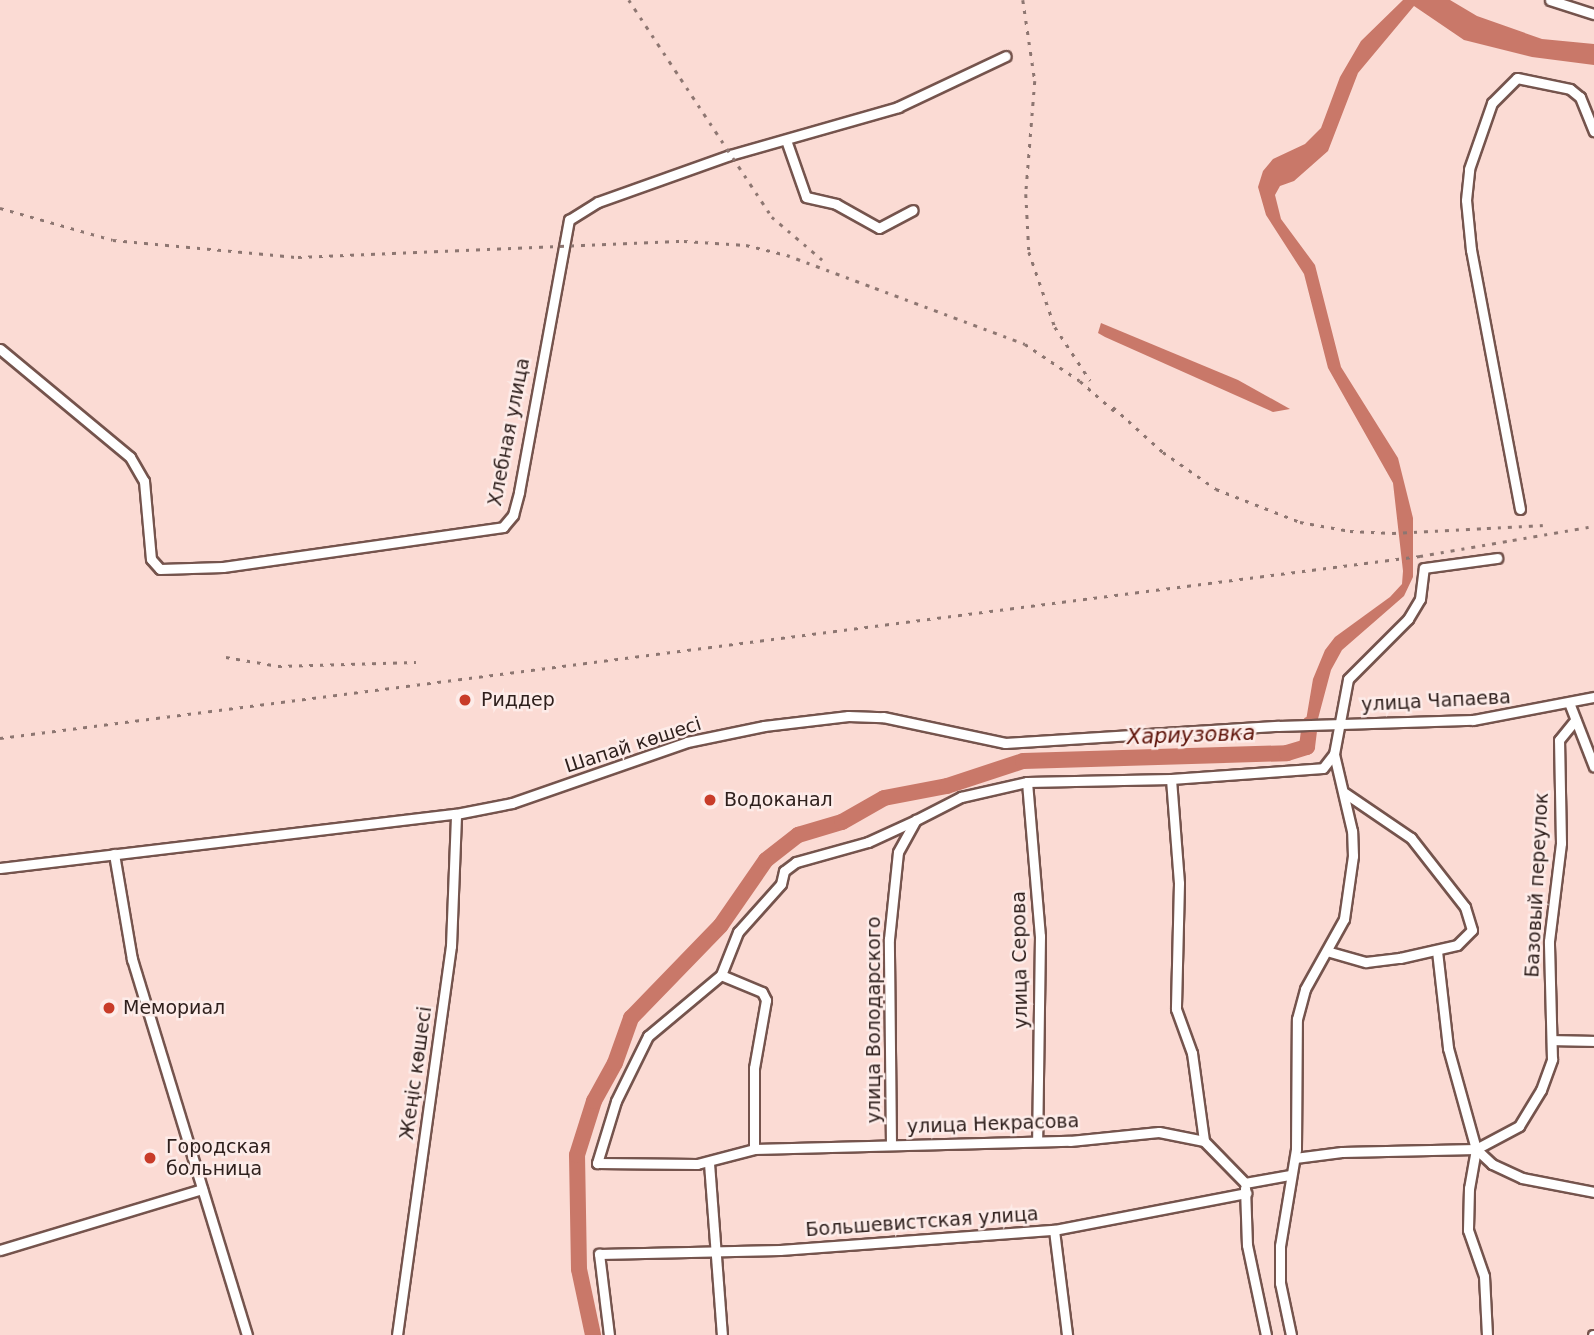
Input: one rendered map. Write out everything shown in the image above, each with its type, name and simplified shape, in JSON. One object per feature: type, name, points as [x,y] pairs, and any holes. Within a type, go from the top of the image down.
[{"type":"street","points":[[1550,0],[1594,14]]},
{"type":"street","name":"Хлебная улица","points":[[0,349],[130,457],[144,481],[151,559],[160,569],[181,571],[264,562],[503,527],[513,515],[519,492],[563,234],[569,220],[598,202],[730,155],[898,107],[1006,56]]},
{"type":"street","points":[[1520,509],[1471,250],[1466,200],[1469,169],[1492,103],[1517,78],[1570,89],[1580,97],[1594,131]]},
{"type":"street","points":[[786,140],[807,197],[836,204],[879,228],[913,210]]},
{"type":"street","points":[[754,1149],[754,1068],[766,1000],[762,992],[721,975],[738,932],[780,884],[784,871],[796,862],[868,842],[961,797],[1027,782],[1171,779],[1323,768],[1334,754],[1342,723],[1348,679],[1408,619],[1420,599],[1424,568],[1497,558]]},
{"type":"street","name":"улица Чапаева","points":[[1278,726],[1473,720],[1570,705],[1594,697]]},
{"type":"street","points":[[1570,705],[1594,767]]},
{"type":"street","name":"Шапай көшесі","points":[[0,868],[456,814],[512,803],[687,742],[764,726],[848,716],[883,717],[1005,743],[1278,726]]},
{"type":"street","name":"Базовый переулок","points":[[1476,1149],[1519,1126],[1547,1076],[1552,1040],[1549,941],[1559,865],[1559,740],[1575,720]]},
{"type":"street","points":[[1291,1335],[1280,1283],[1281,1226],[1295,1158],[1297,1018],[1305,989],[1330,952],[1344,919],[1353,856],[1345,793],[1334,754]]},
{"type":"street","points":[[1171,779],[1180,883],[1176,1009],[1192,1053],[1204,1141],[1245,1182],[1247,1245],[1266,1335]]},
{"type":"street","name":"улица Серова","points":[[1027,782],[1040,936],[1037,1139]]},
{"type":"street","points":[[1330,952],[1366,962],[1437,951],[1457,945],[1472,930],[1465,907],[1411,838],[1345,793]]},
{"type":"street","name":"Жеңіс көшесі","points":[[397,1335],[451,946],[456,814]]},
{"type":"street","name":"улица Володарского","points":[[891,1145],[889,939],[898,852],[916,820]]},
{"type":"street","points":[[114,854],[132,959],[247,1335]]},
{"type":"street","points":[[1437,951],[1448,1048],[1476,1149],[1469,1188],[1468,1230],[1483,1276],[1487,1335]]},
{"type":"street","name":"улица Некрасова","points":[[721,975],[648,1036],[616,1101],[597,1163],[709,1163],[754,1149],[1037,1139],[1070,1141],[1159,1132],[1204,1141]]},
{"type":"street","points":[[1552,1040],[1594,1041]]},
{"type":"street","points":[[1295,1158],[1342,1152],[1476,1149],[1492,1164],[1522,1178],[1594,1192]]},
{"type":"street","points":[[709,1163],[722,1335]]},
{"type":"street","points":[[1245,1182],[1290,1175]]},
{"type":"street","points":[[0,1250],[202,1189]]},
{"type":"street","name":"Большевистская улица","points":[[609,1335],[598,1254],[794,1249],[1054,1230],[1246,1194]]},
{"type":"street","points":[[1054,1230],[1067,1335]]},
{"type":"shaded area","points":[[1403,0],[1450,0],[1477,16],[1542,39],[1594,44],[1594,65],[1532,57],[1464,40],[1414,6],[1358,73],[1328,151],[1294,181],[1280,186],[1275,195],[1281,219],[1315,265],[1341,367],[1398,458],[1413,518],[1413,577],[1404,596],[1342,650],[1331,670],[1311,745],[1302,744],[1313,679],[1325,650],[1335,637],[1390,597],[1402,584],[1403,571],[1393,483],[1328,368],[1304,274],[1266,215],[1258,187],[1263,171],[1273,159],[1305,144],[1321,128],[1340,77],[1361,41]]},
{"type":"shaded area","points":[[1101,323],[1238,380],[1290,409],[1273,412],[1105,337],[1098,333]]},
{"type":"waterway","name":"Хариузовка","points":[[593,1335],[579,1269],[577,1155],[594,1101],[615,1063],[631,1018],[721,925],[766,860],[798,835],[842,822],[884,798],[947,786],[1023,761],[1287,753],[1307,747],[1310,724]]},
{"type":"railway","points":[[629,0],[772,217],[826,263]]},
{"type":"railway","points":[[1023,0],[1035,81],[1026,194],[1029,252],[1055,327],[1090,380]]},
{"type":"railway","points":[[0,208],[113,240],[298,257],[684,241],[746,245],[787,255],[1025,344],[1080,381],[1119,415]]},
{"type":"railway","points":[[1113,407],[1163,452],[1216,489],[1300,522],[1350,531],[1393,533],[1545,525]]},
{"type":"railway","points":[[0,738],[1420,556],[1594,526]]},
{"type":"railway","points":[[226,657],[278,666],[416,662]]},
{"type":"place","name":"Риддер","points":[[465,700]]},
{"type":"place","name":"Водоканал","points":[[710,800]]},
{"type":"place","name":"Мемориал","points":[[109,1008]]},
{"type":"place","name":"Городская больница","points":[[150,1158]]}]
